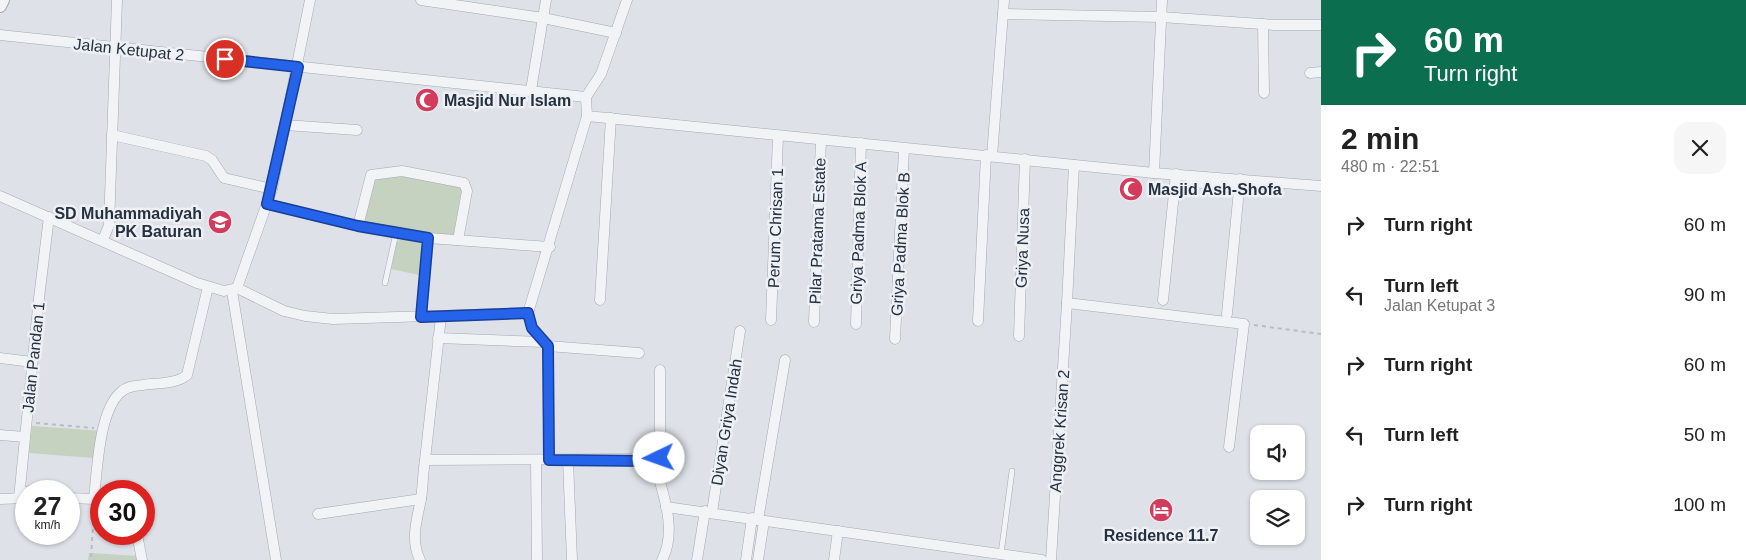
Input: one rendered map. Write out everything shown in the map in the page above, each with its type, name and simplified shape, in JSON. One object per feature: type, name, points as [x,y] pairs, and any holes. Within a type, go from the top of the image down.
[{"type":"street","points":[[0,6],[3,0]]},
{"type":"street","points":[[103,240],[109,225],[117,0]]},
{"type":"street","points":[[276,560],[235,289],[272,188],[298,67],[310,0]]},
{"type":"street","points":[[421,0],[543,18],[616,33]]},
{"type":"street","points":[[531,90],[546,0]]},
{"type":"street","points":[[549,460],[545,344],[532,328],[528,313],[550,246],[587,116],[586,97],[601,74],[627,0]]},
{"type":"street","points":[[978,322],[989,155],[1004,0]]},
{"type":"street","points":[[1154,173],[1162,0]]},
{"type":"street","points":[[1003,14],[1161,17],[1263,24],[1321,25]]},
{"type":"street","points":[[1263,24],[1264,93]]},
{"type":"street","name":"Jalan Ketupat 2","points":[[0,35],[586,97]]},
{"type":"street","points":[[1310,73],[1321,72]]},
{"type":"street","points":[[587,116],[861,143],[904,149],[989,155],[1154,173],[1176,178],[1239,183],[1321,186]]},
{"type":"street","points":[[600,300],[612,118]]},
{"type":"street","points":[[286,124],[358,130]]},
{"type":"street","points":[[112,135],[206,156],[212,160],[224,178],[272,188]]},
{"type":"street","name":"Perum Chrisan 1","points":[[771,320],[778,136]]},
{"type":"street","name":"Pilar Pratama Estate","points":[[814,322],[821,140]]},
{"type":"street","name":"Griya Padma Blok A","points":[[856,324],[861,143]]},
{"type":"street","name":"Griya Padma Blok B","points":[[895,339],[904,149]]},
{"type":"street","name":"Griya Nusa","points":[[1019,336],[1025,159]]},
{"type":"street","name":"Anggrek Krisan 2","points":[[1051,560],[1074,165]]},
{"type":"street","points":[[358,226],[371,175],[402,171],[464,183],[467,191],[458,240]]},
{"type":"street","points":[[1163,300],[1176,178]]},
{"type":"street","points":[[1226,314],[1239,183]]},
{"type":"street","points":[[0,196],[208,287],[235,289],[284,311],[305,316],[341,319],[528,313]]},
{"type":"street","points":[[267,204],[358,226],[428,238],[550,246]]},
{"type":"street","name":"Jalan Pandan 1","points":[[23,480],[26,422],[49,217]]},
{"type":"street","points":[[421,317],[428,238]]},
{"type":"street","points":[[98,480],[99,452],[112,404],[123,390],[178,380],[187,375],[208,287]]},
{"type":"street","points":[[1067,303],[1244,324],[1229,447]]},
{"type":"street","points":[[420,560],[414,540],[415,521],[425,460],[441,317]]},
{"type":"street","name":"Diyan Griya Indah","points":[[697,560],[708,512],[740,331]]},
{"type":"street","points":[[438,338],[545,344],[639,353]]},
{"type":"street","points":[[0,358],[32,362]]},
{"type":"street","points":[[746,560],[758,520],[785,360]]},
{"type":"street","points":[[425,460],[654,461],[660,456],[660,370]]},
{"type":"street","points":[[0,435],[25,437]]},
{"type":"street","points":[[536,460],[537,560]]},
{"type":"street","points":[[568,460],[572,560]]},
{"type":"street","points":[[654,461],[666,507],[669,538],[662,560]]},
{"type":"street","points":[[0,499],[15,497]]},
{"type":"street","points":[[318,514],[420,499]]},
{"type":"street","points":[[666,507],[838,531],[972,555],[1000,554],[1017,558],[1042,560]]},
{"type":"street","points":[[758,520],[758,560]]},
{"type":"street","points":[[834,560],[838,531]]},
{"type":"street","points":[[139,545],[142,560]]},
{"type":"lane","points":[[385,283],[396,233]]},
{"type":"lane","points":[[1000,554],[1012,471]]},
{"type":"path","points":[[1244,324],[1321,334]]},
{"type":"path","points":[[26,422],[104,429]]},
{"type":"path","points":[[91,557],[92,545]]},
{"type":"green space","points":[[401,175],[462,187],[453,238],[361,222],[370,180]]},
{"type":"green space","points":[[401,239],[414,240],[422,244],[419,275],[391,269],[397,242]]},
{"type":"green space","points":[[32,426],[102,431],[93,458],[29,453]]},
{"type":"green space","points":[[89,553],[139,556],[139,560],[88,560]]},
{"type":"place","name":"Masjid Nur Islam","points":[[427,100]]},
{"type":"place","name":"Masjid Ash-Shofa","points":[[1131,189]]},
{"type":"place","name":"SD Muhammadiyah PK Baturan","points":[[220,222]]},
{"type":"place","name":"Residence 11.7","points":[[1161,510]]},
{"type":"route","points":[[225,59],[298,67],[267,204],[358,226],[428,238],[421,317],[528,313],[532,328],[548,346],[549,460],[654,461],[659,458]]}]
